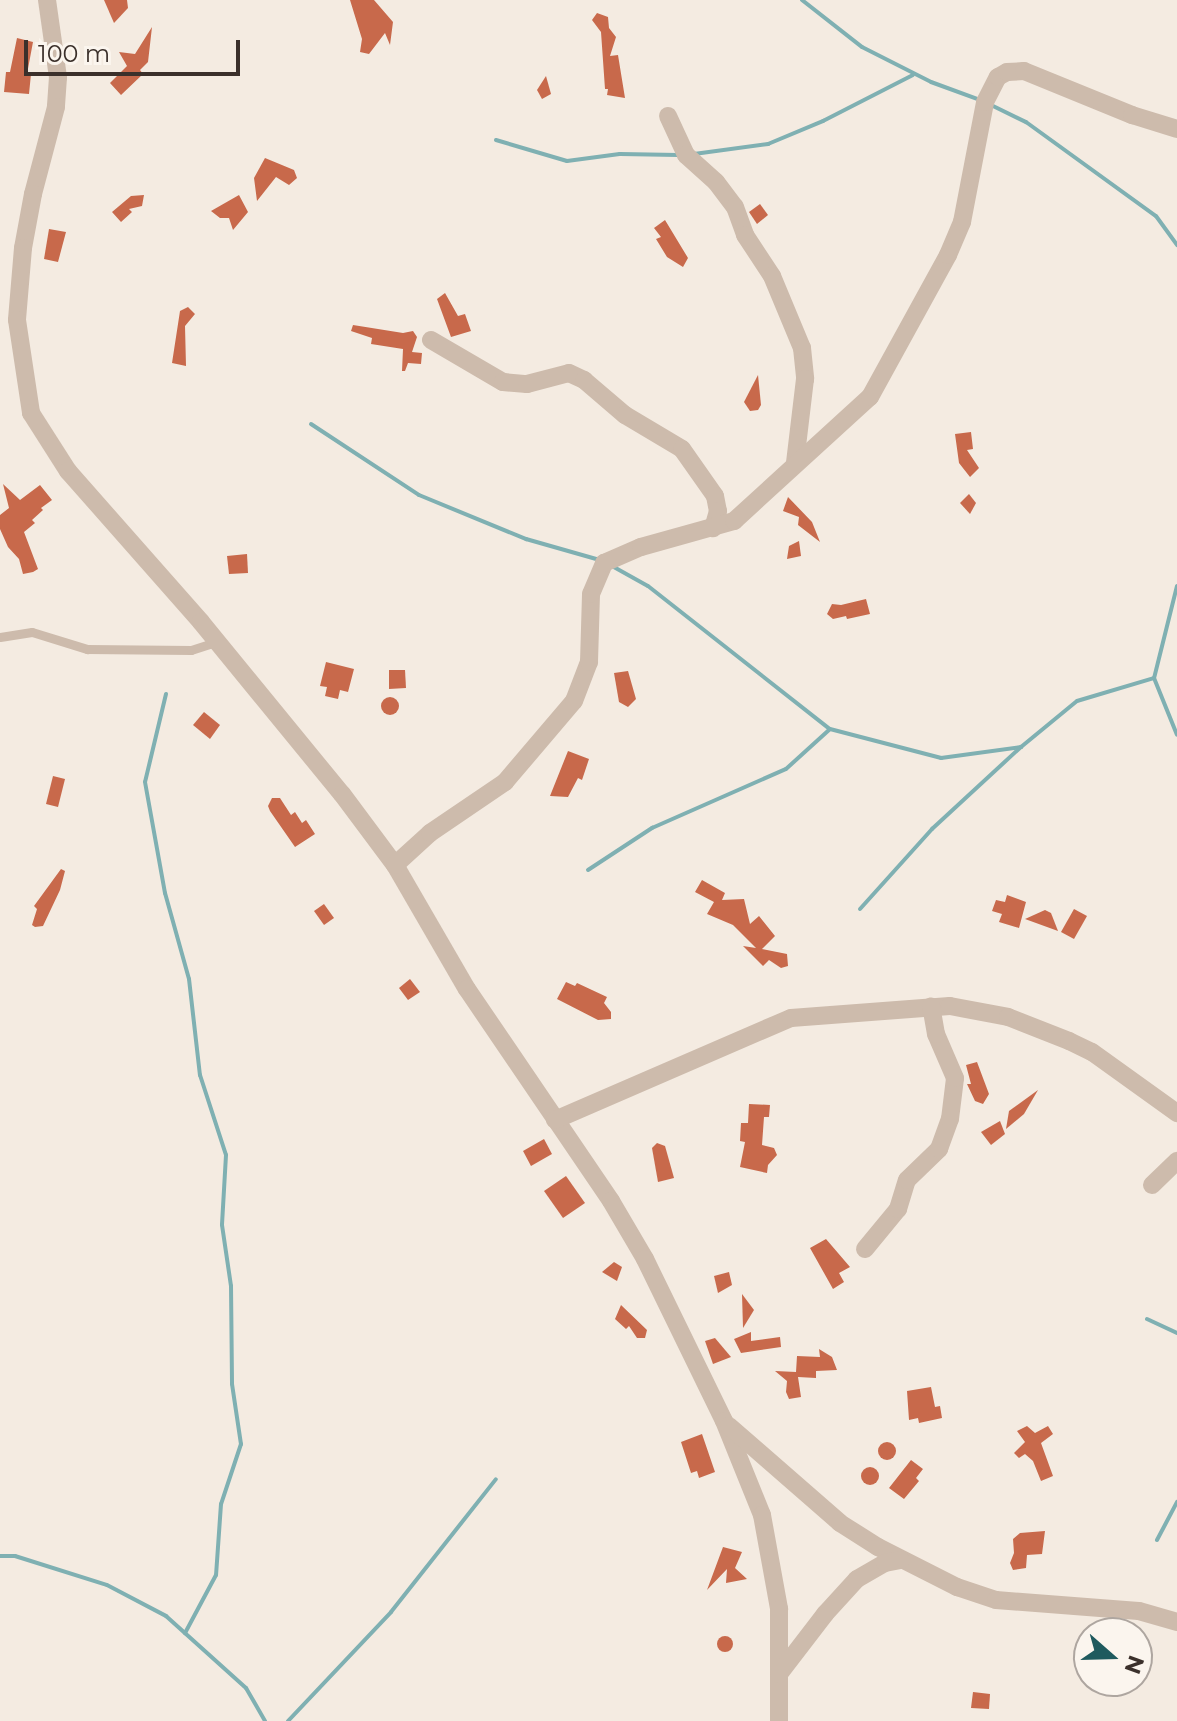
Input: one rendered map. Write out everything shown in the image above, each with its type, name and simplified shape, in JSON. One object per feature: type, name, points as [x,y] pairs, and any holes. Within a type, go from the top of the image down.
[{"type":"street","points":[[47,0],[58,77],[56,107],[26,234],[17,320],[31,413],[68,471],[216,642],[342,794],[395,865],[467,989],[611,1201],[645,1259],[724,1421],[762,1515],[779,1609],[779,1721]]},
{"type":"street","points":[[395,865],[430,833],[505,782],[574,701],[589,662],[591,594],[604,563],[641,547],[734,521],[870,397],[948,255],[971,187],[985,102],[998,77],[1007,72],[1024,71],[1132,115],[1177,129]]},
{"type":"street","points":[[668,116],[686,155],[716,182],[735,207],[745,235],[772,276],[802,348],[805,379],[795,463]]},
{"type":"street","points":[[431,340],[503,382],[527,384],[569,373],[584,380],[625,415],[682,449],[715,496],[718,511],[713,528]]},
{"type":"street","points":[[555,1120],[791,1018],[931,1006],[972,1009],[1046,1030],[1092,1052],[1177,1113]]},
{"type":"street","points":[[865,1249],[898,1209],[907,1180],[939,1149],[950,1119],[955,1078],[936,1034],[931,1006]]},
{"type":"street","points":[[1152,1185],[1177,1161]]},
{"type":"street","points":[[724,1421],[840,1523],[901,1560],[978,1596],[1139,1611],[1177,1622]]},
{"type":"street","points":[[779,1674],[825,1614],[857,1579],[885,1563],[901,1560]]},
{"type":"lane","points":[[0,637],[32,632],[87,649],[191,650],[216,642]]},
{"type":"building","points":[[104,0],[127,0],[128,8],[114,23]]},
{"type":"building","points":[[350,0],[374,0],[393,22],[390,45],[385,33],[369,54],[360,52],[362,39]]},
{"type":"building","points":[[597,13],[608,17],[609,28],[616,37],[610,56],[618,55],[625,98],[607,95],[608,89],[605,89],[601,32],[592,20]]},
{"type":"building","points":[[152,27],[148,62],[140,70],[143,74],[121,95],[110,83],[127,66],[119,52],[135,54]]},
{"type":"building","points":[[17,38],[33,42],[27,74],[31,74],[29,94],[4,92],[6,72],[10,72]]},
{"type":"building","points":[[546,76],[551,94],[542,99],[537,90]]},
{"type":"building","points":[[265,158],[294,170],[297,178],[289,185],[276,177],[257,201],[254,178]]},
{"type":"building","points":[[144,195],[142,206],[129,209],[132,212],[121,222],[112,212],[131,196]]},
{"type":"building","points":[[239,195],[248,212],[233,230],[229,218],[220,218],[211,211]]},
{"type":"building","points":[[760,204],[768,215],[757,224],[749,212]]},
{"type":"building","points":[[665,220],[688,258],[683,267],[667,257],[656,239],[661,237],[654,228]]},
{"type":"building","points":[[49,229],[66,232],[58,262],[44,259]]},
{"type":"building","points":[[445,293],[458,316],[465,314],[471,331],[451,337],[437,299]]},
{"type":"building","points":[[188,307],[195,314],[185,326],[186,366],[172,363],[180,311]]},
{"type":"building","points":[[353,325],[403,333],[413,331],[417,337],[412,352],[422,353],[421,364],[408,363],[402,371],[403,349],[371,344],[372,338],[351,331]]},
{"type":"building","points":[[758,375],[761,405],[758,410],[750,411],[744,402]]},
{"type":"building","points":[[971,432],[973,449],[967,450],[979,468],[970,477],[959,463],[955,434]]},
{"type":"building","points":[[3,484],[20,500],[40,485],[52,500],[41,508],[43,510],[32,520],[35,523],[24,532],[38,569],[33,572],[23,574],[19,559],[8,547],[0,529],[0,515],[9,508]]},
{"type":"building","points":[[969,494],[976,503],[970,514],[960,503]]},
{"type":"building","points":[[788,497],[812,522],[820,542],[798,525],[799,517],[783,511]]},
{"type":"building","points":[[799,541],[801,556],[787,559],[789,546]]},
{"type":"building","points":[[247,554],[248,573],[229,574],[227,556]]},
{"type":"building","points":[[866,599],[870,614],[833,619],[827,614],[832,604]]},
{"type":"building","points":[[326,662],[354,669],[348,692],[340,690],[338,699],[325,696],[327,687],[320,686]]},
{"type":"building","points":[[389,670],[405,670],[406,688],[389,689]]},
{"type":"building","points":[[628,671],[636,699],[628,707],[619,702],[614,673]]},
{"type":"building","points":[[390,697],[399,706],[390,715],[381,706]]},
{"type":"building","points":[[204,712],[220,725],[210,739],[193,725]]},
{"type":"building","points":[[568,751],[589,759],[582,780],[578,778],[568,797],[550,796]]},
{"type":"building","points":[[53,776],[65,779],[58,807],[46,804]]},
{"type":"building","points":[[272,798],[280,798],[291,815],[295,812],[302,823],[306,820],[315,834],[295,847],[270,811],[268,806]]},
{"type":"building","points":[[61,869],[65,871],[60,890],[43,926],[35,927],[32,925],[37,909],[34,906]]},
{"type":"building","points":[[702,880],[725,893],[722,900],[744,899],[750,924],[759,916],[775,936],[762,949],[787,954],[788,966],[781,968],[769,960],[763,966],[743,946],[756,948],[733,925],[707,914],[714,902],[695,892]]},
{"type":"building","points":[[1007,895],[1026,902],[1019,928],[999,922],[1002,914],[992,911],[996,900],[1005,902]]},
{"type":"building","points":[[324,904],[334,918],[324,925],[314,911]]},
{"type":"building","points":[[1074,909],[1087,916],[1074,939],[1061,932]]},
{"type":"building","points":[[1045,910],[1051,913],[1058,931],[1025,919]]},
{"type":"building","points":[[410,979],[420,992],[408,1000],[399,988]]},
{"type":"building","points":[[566,982],[575,986],[577,983],[607,997],[604,1003],[611,1012],[611,1019],[598,1020],[557,999]]},
{"type":"building","points":[[977,1062],[989,1094],[983,1104],[975,1101],[967,1084],[971,1084],[966,1065]]},
{"type":"building","points":[[1038,1090],[1024,1114],[1006,1129],[1009,1111]]},
{"type":"building","points":[[749,1104],[770,1105],[769,1117],[764,1117],[762,1145],[774,1148],[777,1155],[768,1165],[767,1173],[740,1167],[745,1142],[740,1141],[741,1123],[748,1123]]},
{"type":"building","points":[[1000,1121],[1005,1134],[991,1145],[981,1132]]},
{"type":"building","points":[[544,1139],[552,1154],[531,1166],[523,1151]]},
{"type":"building","points":[[657,1143],[665,1146],[674,1178],[658,1182],[652,1148]]},
{"type":"building","points":[[566,1176],[585,1203],[563,1218],[544,1191]]},
{"type":"building","points":[[826,1239],[850,1267],[839,1273],[844,1282],[833,1289],[810,1248]]},
{"type":"building","points":[[614,1262],[622,1267],[617,1281],[602,1272]]},
{"type":"building","points":[[729,1272],[732,1285],[718,1293],[714,1276]]},
{"type":"building","points":[[742,1294],[754,1310],[743,1328]]},
{"type":"building","points":[[621,1305],[647,1330],[645,1338],[637,1338],[629,1326],[626,1329],[615,1319]]},
{"type":"building","points":[[751,1332],[751,1341],[780,1337],[781,1347],[741,1353],[734,1339]]},
{"type":"building","points":[[715,1338],[731,1357],[713,1364],[705,1341]]},
{"type":"building","points":[[819,1349],[832,1357],[837,1370],[816,1371],[816,1378],[798,1377],[801,1397],[789,1399],[787,1381],[775,1371],[796,1372],[797,1356],[820,1357]]},
{"type":"building","points":[[931,1387],[935,1407],[940,1406],[942,1418],[919,1423],[918,1418],[909,1420],[907,1391]]},
{"type":"building","points":[[1027,1426],[1035,1433],[1048,1426],[1053,1434],[1041,1443],[1053,1476],[1041,1481],[1033,1461],[1025,1454],[1019,1458],[1014,1453],[1025,1442],[1017,1431]]},
{"type":"building","points":[[702,1434],[715,1472],[699,1478],[697,1471],[691,1473],[681,1442]]},
{"type":"building","points":[[887,1442],[896,1451],[887,1460],[878,1451]]},
{"type":"building","points":[[911,1460],[923,1469],[916,1478],[919,1481],[904,1499],[889,1488]]},
{"type":"building","points":[[870,1467],[879,1476],[870,1485],[861,1476]]},
{"type":"building","points":[[1045,1531],[1042,1554],[1027,1555],[1026,1568],[1013,1570],[1010,1563],[1014,1553],[1013,1539],[1020,1533]]},
{"type":"building","points":[[723,1547],[742,1552],[735,1568],[747,1579],[726,1583],[727,1569],[707,1590]]},
{"type":"building","points":[[722,1636],[728,1636],[733,1644],[731,1650],[722,1652],[717,1647],[717,1641]]},
{"type":"building","points":[[973,1692],[990,1694],[989,1709],[971,1708]]},
{"type":"waterway","points":[[802,0],[862,47],[931,82],[980,100]]},
{"type":"waterway","points":[[694,154],[768,144],[823,121],[913,75]]},
{"type":"waterway","points":[[991,105],[1026,122],[1156,216],[1177,245]]},
{"type":"waterway","points":[[496,140],[567,161],[620,154],[678,155]]},
{"type":"waterway","points":[[311,424],[419,495],[526,539],[596,559]]},
{"type":"waterway","points":[[612,566],[648,586],[830,729],[941,758],[1021,747],[1077,701],[1154,678]]},
{"type":"waterway","points":[[1177,586],[1154,678],[1177,735]]},
{"type":"waterway","points":[[166,694],[145,782],[165,893],[189,979],[200,1075],[226,1155],[222,1225],[231,1286],[232,1384],[241,1444],[221,1504],[216,1575],[185,1633]]},
{"type":"waterway","points":[[588,870],[652,828],[786,769],[829,730]]},
{"type":"waterway","points":[[860,909],[932,829],[1021,747]]},
{"type":"waterway","points":[[1147,1319],[1177,1333]]},
{"type":"waterway","points":[[288,1721],[391,1612],[496,1479]]},
{"type":"waterway","points":[[1157,1540],[1177,1502]]},
{"type":"waterway","points":[[0,1556],[15,1556],[107,1585],[166,1616],[246,1688],[265,1721]]}]
